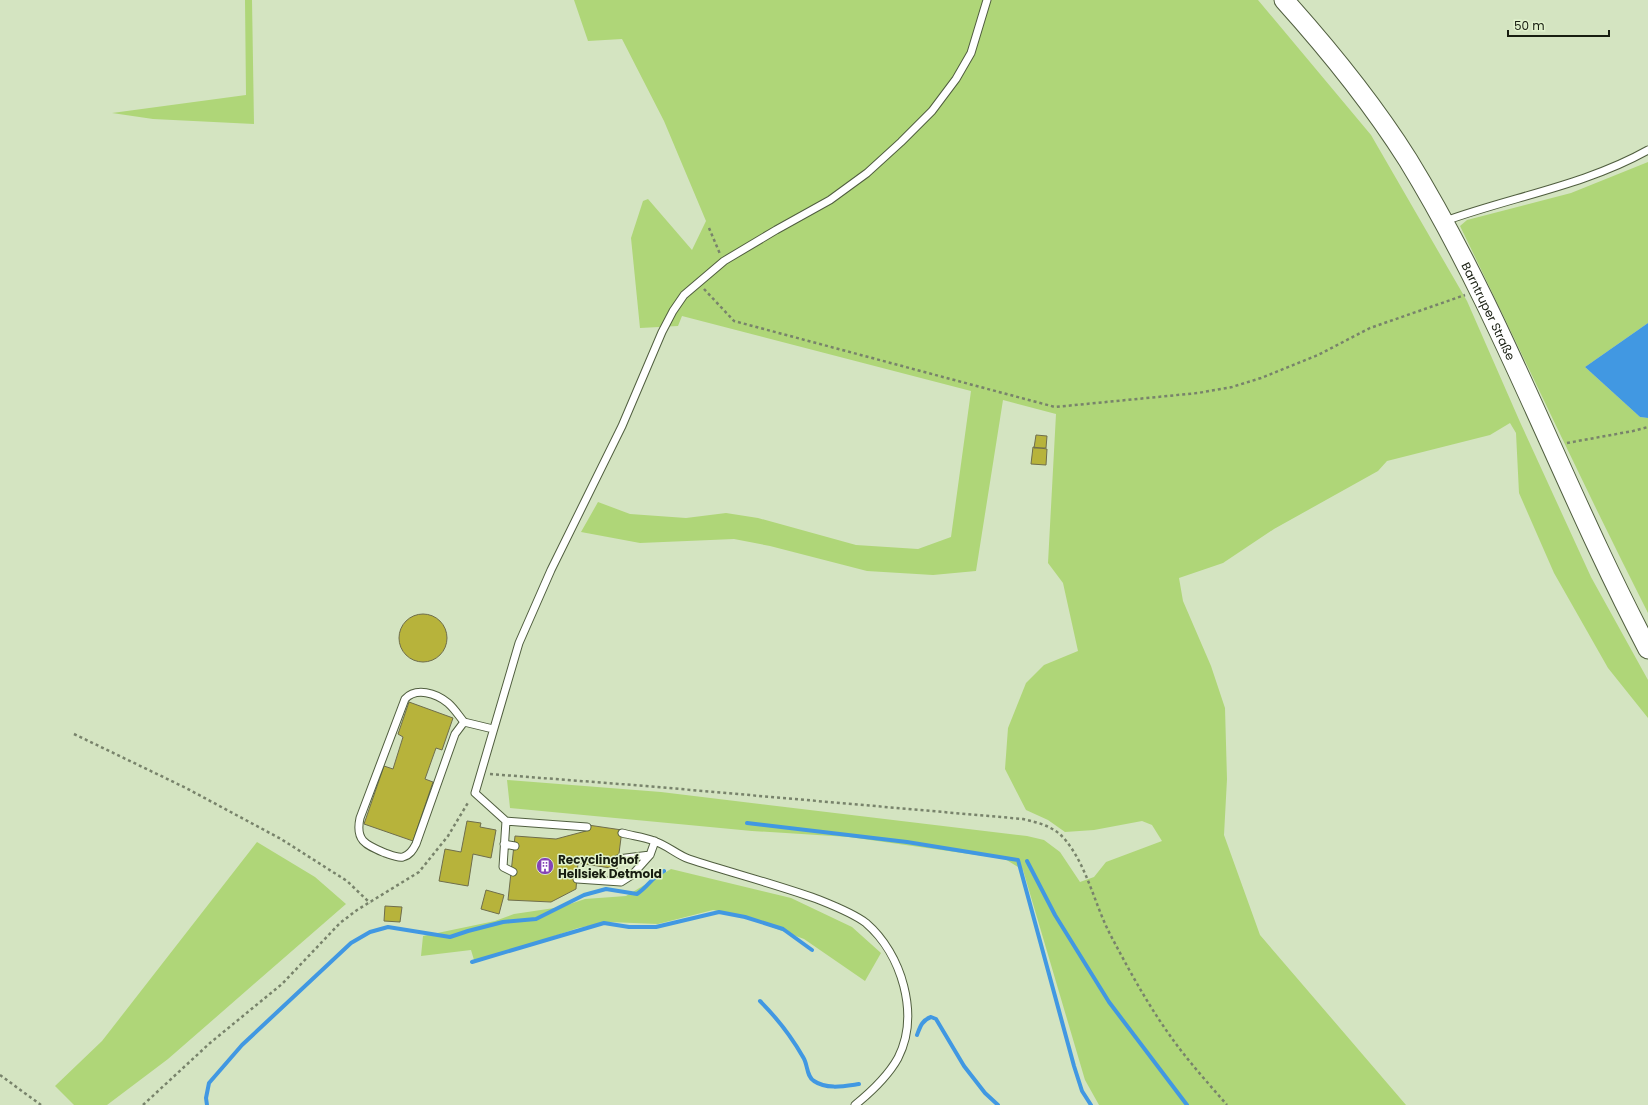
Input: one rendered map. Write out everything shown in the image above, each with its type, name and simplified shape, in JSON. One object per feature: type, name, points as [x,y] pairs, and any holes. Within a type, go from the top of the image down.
[{"type":"main road","name":"Barntruper Straße","points":[[1284,0],[1324,45],[1372,106],[1407,160],[1443,222],[1479,290],[1604,562],[1648,649]]},
{"type":"lane","points":[[587,827],[506,821],[475,793],[519,643],[551,570],[622,426],[662,332],[684,295],[697,282],[724,262],[776,230],[830,200],[867,173],[932,111],[956,79],[971,53],[987,0]]},
{"type":"lane","points":[[1443,222],[1600,172],[1648,150]]},
{"type":"lane","points":[[464,722],[455,734],[416,844],[411,852],[403,857],[395,857],[369,847],[361,838],[358,826],[405,699],[408,695],[416,692],[435,696],[448,703],[464,722],[493,729]]},
{"type":"lane","points":[[506,821],[503,867],[513,872]]},
{"type":"lane","points":[[622,833],[655,841],[687,858],[788,888],[835,906],[865,922],[883,941],[895,960],[904,985],[907,1014],[907,1035],[898,1059],[868,1094],[855,1105]]},
{"type":"lane","points":[[577,879],[621,882],[632,875],[650,854],[655,841]]},
{"type":"lane","points":[[504,844],[515,846]]},
{"type":"lane","points":[[618,859],[650,854]]},
{"type":"path","points":[[709,228],[724,262]]},
{"type":"path","points":[[697,282],[734,321],[1055,407],[1198,393],[1232,387],[1261,378],[1318,355],[1370,328],[1479,290]]},
{"type":"path","points":[[1561,445],[1648,427]]},
{"type":"path","points":[[74,734],[186,788],[281,839],[347,881],[370,903]]},
{"type":"path","points":[[480,773],[685,789],[1023,819],[1048,826],[1057,832],[1067,842],[1074,853],[1102,918],[1143,993],[1171,1037],[1227,1105]]},
{"type":"path","points":[[143,1105],[210,1043],[282,984],[340,923],[419,872],[448,836],[475,793]]},
{"type":"path","points":[[0,1075],[41,1105]]},
{"type":"green space","points":[[245,0],[252,0],[254,124],[153,119],[112,113],[246,95]]},
{"type":"green space","points":[[574,0],[1258,0],[1371,135],[1467,301],[1520,422],[1591,577],[1648,680],[1648,718],[1608,668],[1554,573],[1519,493],[1516,433],[1510,423],[1490,435],[1387,461],[1378,471],[1274,529],[1223,563],[1179,578],[1183,601],[1211,666],[1225,708],[1227,779],[1224,835],[1260,935],[1406,1105],[1099,1105],[1085,1080],[1023,870],[1005,859],[849,837],[752,831],[510,808],[507,780],[661,792],[1027,836],[1044,840],[1060,852],[1080,882],[1094,877],[1106,862],[1162,841],[1152,825],[1142,821],[1094,830],[1065,832],[1048,820],[1026,810],[1005,769],[1008,728],[1026,683],[1044,665],[1078,651],[1063,583],[1048,563],[1056,414],[1003,400],[976,571],[933,575],[867,571],[770,546],[734,539],[640,543],[581,532],[598,502],[630,514],[686,518],[726,513],[758,518],[856,545],[918,549],[951,537],[971,391],[682,316],[678,326],[640,328],[631,238],[643,201],[648,199],[692,250],[706,221],[664,121],[622,39],[588,41]]},
{"type":"green space","points":[[1648,162],[1648,323],[1585,367],[1640,417],[1648,418],[1648,613],[1460,226],[1467,220],[1571,193]]},
{"type":"green space","points":[[257,842],[315,877],[346,904],[168,1059],[107,1105],[74,1105],[55,1086],[102,1041]]},
{"type":"green space","points":[[671,869],[791,898],[852,927],[881,953],[865,981],[804,939],[736,914],[713,910],[658,924],[609,922],[578,928],[531,944],[474,960],[471,950],[421,956],[423,936],[495,921],[514,914],[561,907],[585,899],[626,896]]},
{"type":"water","points":[[1648,323],[1648,418],[1640,417],[1585,367]]},
{"type":"building","points":[[1036,435],[1047,436],[1046,448],[1034,448]]},
{"type":"building","points":[[1033,447],[1047,449],[1046,465],[1031,464]]},
{"type":"building","points":[[418,614],[428,614],[440,621],[447,633],[447,643],[440,655],[428,662],[418,662],[410,658],[403,651],[399,643],[399,633],[403,625],[410,618]]},
{"type":"building","points":[[409,702],[453,718],[442,750],[436,748],[425,779],[433,782],[413,841],[364,824],[384,766],[393,769],[403,737],[398,734]]},
{"type":"building","points":[[467,821],[481,823],[480,827],[496,830],[491,858],[473,854],[468,886],[439,881],[445,849],[461,852]]},
{"type":"building","name":"Recyclinghof Hellsiek Detmold","points":[[588,825],[622,830],[617,869],[578,863],[576,889],[551,902],[508,900],[515,836],[556,839],[586,831]]},
{"type":"building","points":[[486,890],[504,895],[499,914],[481,909]]},
{"type":"building","points":[[385,906],[402,907],[400,922],[384,921]]},
{"type":"waterway","points":[[747,823],[907,842],[1018,860],[1074,1066],[1082,1091],[1091,1105]]},
{"type":"waterway","points":[[1027,861],[1055,915],[1109,1002],[1187,1105]]},
{"type":"waterway","points":[[207,1105],[206,1098],[209,1083],[242,1045],[351,943],[370,932],[388,927],[450,937],[503,922],[536,919],[584,895],[606,889],[637,894],[656,876],[664,871]]},
{"type":"waterway","points":[[472,962],[604,923],[629,927],[656,927],[719,912],[745,917],[783,929],[812,950]]},
{"type":"waterway","points":[[760,1001],[794,1042],[805,1060],[811,1079],[825,1086],[859,1084]]},
{"type":"waterway","points":[[917,1035],[925,1020],[931,1017],[936,1019],[964,1066],[985,1093],[998,1105]]},
{"type":"place","name":"Recyclinghof Hellsiek Detmold","points":[[545,866]]}]
